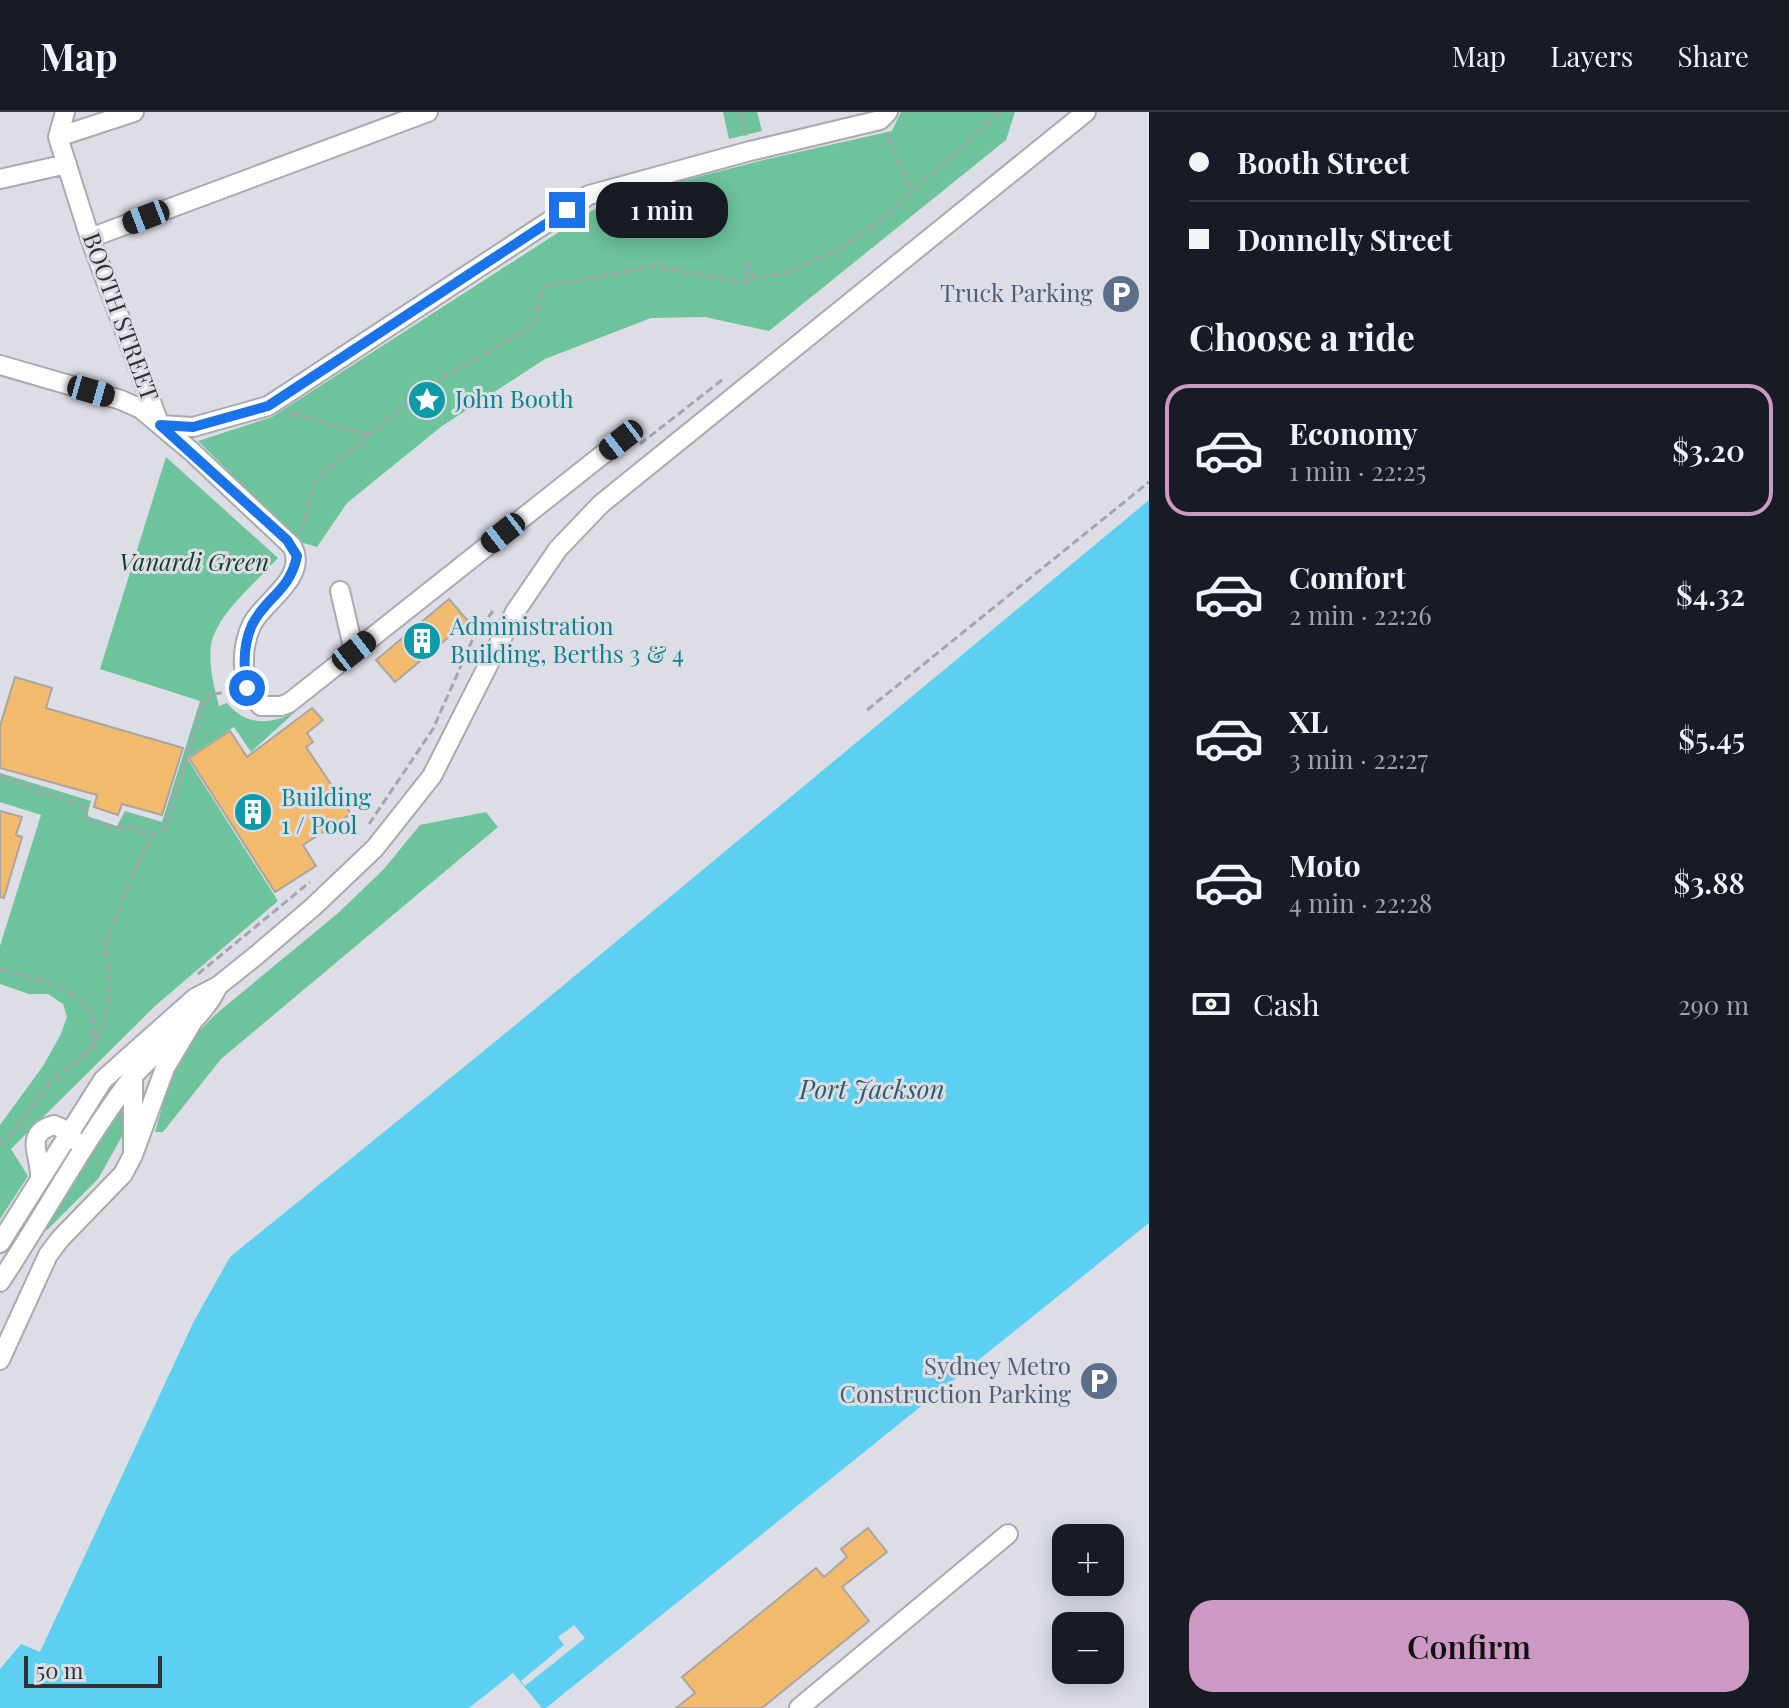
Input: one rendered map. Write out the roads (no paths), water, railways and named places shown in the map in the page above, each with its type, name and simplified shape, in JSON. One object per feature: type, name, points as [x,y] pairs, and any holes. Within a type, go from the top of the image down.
[{"type":"street","points":[[58,137],[65,112]]},
{"type":"street","points":[[58,137],[134,112]]},
{"type":"street","points":[[90,238],[428,112]]},
{"type":"street","points":[[0,1243],[103,1080],[195,998],[218,986],[340,882],[375,848],[420,795],[467,711],[515,612],[558,549],[601,504],[1086,112]]},
{"type":"street","points":[[0,365],[121,400],[141,409],[160,425],[193,427],[268,406],[589,195],[884,116]]},
{"type":"street","name":"BOOTH STREET","points":[[58,137],[90,238],[160,425],[287,540],[297,556],[291,576],[253,623],[244,652],[247,688],[261,706],[281,706],[289,703],[354,651]]},
{"type":"street","points":[[0,179],[67,164]]},
{"type":"street","points":[[340,591],[354,651],[621,440]]},
{"type":"street","points":[[0,1282],[36,1229],[78,1156],[132,1077],[193,1021],[218,986]]},
{"type":"street","points":[[0,1360],[38,1276],[60,1239],[115,1186],[133,1155],[165,1068],[193,1021]]},
{"type":"street","points":[[133,1053],[133,1155]]},
{"type":"street","points":[[40,1180],[35,1149],[38,1134],[44,1128],[54,1125],[70,1132],[78,1156]]},
{"type":"street","points":[[36,1229],[38,1276]]},
{"type":"street","points":[[799,1708],[1008,1534]]},
{"type":"water","name":"Port Jackson","points":[[1149,500],[1149,1223],[546,1708],[542,1708],[513,1673],[469,1708],[0,1708],[0,1669],[21,1644],[40,1652],[194,1321],[230,1257],[513,1027]]},
{"type":"place","name":"Truck Parking","points":[[1121,294]]},
{"type":"place","name":"John Booth","points":[[427,400]]},
{"type":"place","name":"Administration Building, Berths 3 & 4","points":[[422,641]]},
{"type":"place","name":"Building 1 / Pool","points":[[253,812]]},
{"type":"place","name":"Sydney Metro Construction Parking","points":[[1099,1381]]},
{"type":"park label","name":"Vanardi Green","points":[[194,563]]}]
